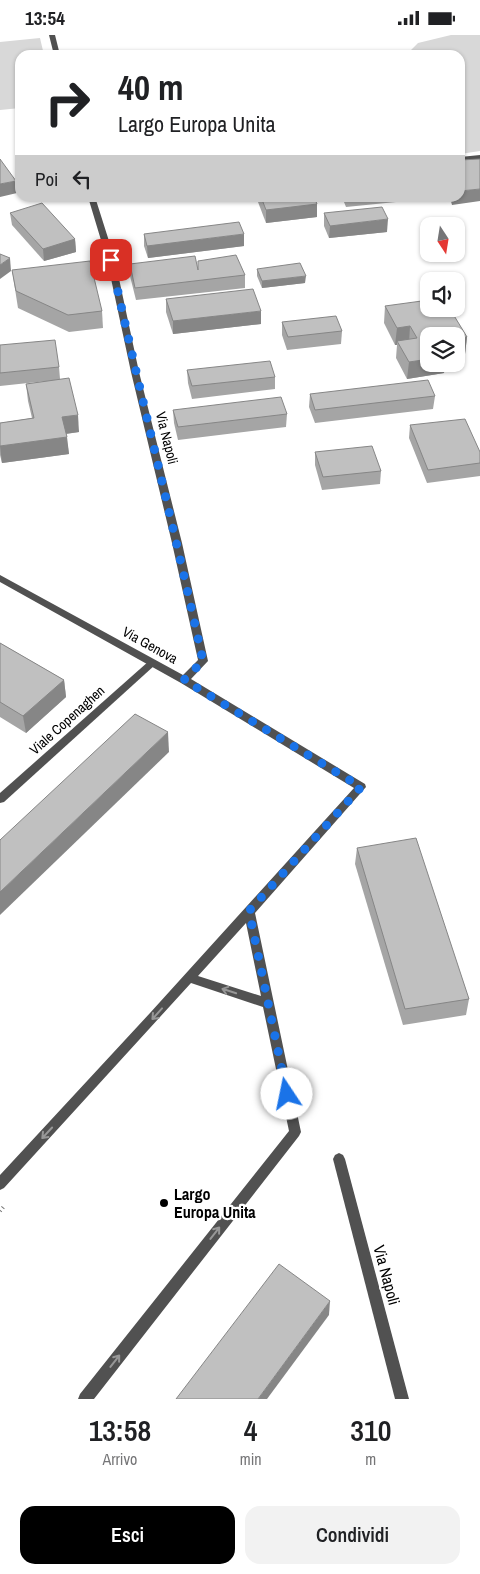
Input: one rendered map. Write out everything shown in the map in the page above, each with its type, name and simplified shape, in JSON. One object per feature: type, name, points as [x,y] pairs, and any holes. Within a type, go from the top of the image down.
[{"type":"street","points":[[52,35],[56,50]]},
{"type":"street","points":[[465,158],[480,157]]},
{"type":"street","name":"Via Napoli","points":[[93,202],[111,260],[135,373],[177,543],[203,661],[184,680]]},
{"type":"street","name":"Via Genova","points":[[0,578],[184,680],[361,787],[249,911]]},
{"type":"street","name":"Viale Copenaghen","points":[[0,799],[152,663]]},
{"type":"street","points":[[0,1184],[249,911]]},
{"type":"street","points":[[85,1399],[294,1132],[249,911]]},
{"type":"street","points":[[190,977],[268,1004]]},
{"type":"street","name":"Via Napoli","points":[[338,1159],[402,1399]]},
{"type":"shaded area","points":[[451,35],[480,35],[480,151],[465,153],[465,50],[411,50],[418,43]]},
{"type":"shaded area","points":[[40,38],[43,50],[15,50],[15,108],[0,110],[0,42]]},
{"type":"building","points":[[0,159],[15,181],[0,184]]},
{"type":"building","points":[[480,159],[480,189],[465,190],[465,160]]},
{"type":"building","points":[[263,202],[316,202],[317,204],[266,210]]},
{"type":"building","points":[[42,203],[75,239],[43,249],[10,213]]},
{"type":"building","points":[[382,207],[388,219],[330,226],[324,213]]},
{"type":"building","points":[[239,222],[244,234],[147,246],[144,234]]},
{"type":"building","points":[[0,254],[10,258],[0,265]]},
{"type":"building","points":[[236,255],[245,275],[135,288],[130,264],[195,256],[198,270],[198,261]]},
{"type":"building","points":[[90,261],[102,311],[68,315],[16,291],[12,270]]},
{"type":"building","points":[[300,263],[306,276],[262,281],[257,269]]},
{"type":"building","points":[[253,289],[261,311],[173,321],[166,299]]},
{"type":"building","points":[[420,301],[420,317],[455,317],[461,327],[420,327],[420,360],[409,362],[397,341],[417,338],[410,326],[397,328],[385,306]]},
{"type":"building","points":[[336,316],[342,331],[288,337],[282,322]]},
{"type":"building","points":[[55,340],[59,367],[0,373],[0,345]]},
{"type":"building","points":[[270,361],[275,377],[192,386],[187,370]]},
{"type":"building","points":[[69,378],[78,415],[62,417],[67,437],[0,446],[0,423],[34,418],[26,384]]},
{"type":"building","points":[[428,380],[435,396],[315,410],[310,394]]},
{"type":"building","points":[[281,397],[287,414],[178,427],[173,410]]},
{"type":"building","points":[[465,419],[480,452],[480,463],[428,470],[410,425]]},
{"type":"building","points":[[372,446],[381,471],[323,477],[315,452]]},
{"type":"building","points":[[0,643],[64,680],[23,716],[0,702]]},
{"type":"building","points":[[135,714],[168,732],[0,892],[0,840]]},
{"type":"building","points":[[416,838],[469,999],[405,1009],[357,848]]},
{"type":"building","points":[[279,1264],[330,1301],[258,1399],[176,1399]]},
{"type":"place","name":"Largo Europa Unita","points":[[164,1203]]},
{"type":"route","points":[[111,260],[135,373],[177,543],[203,661],[184,680],[361,787],[249,911],[287,1094]]}]
